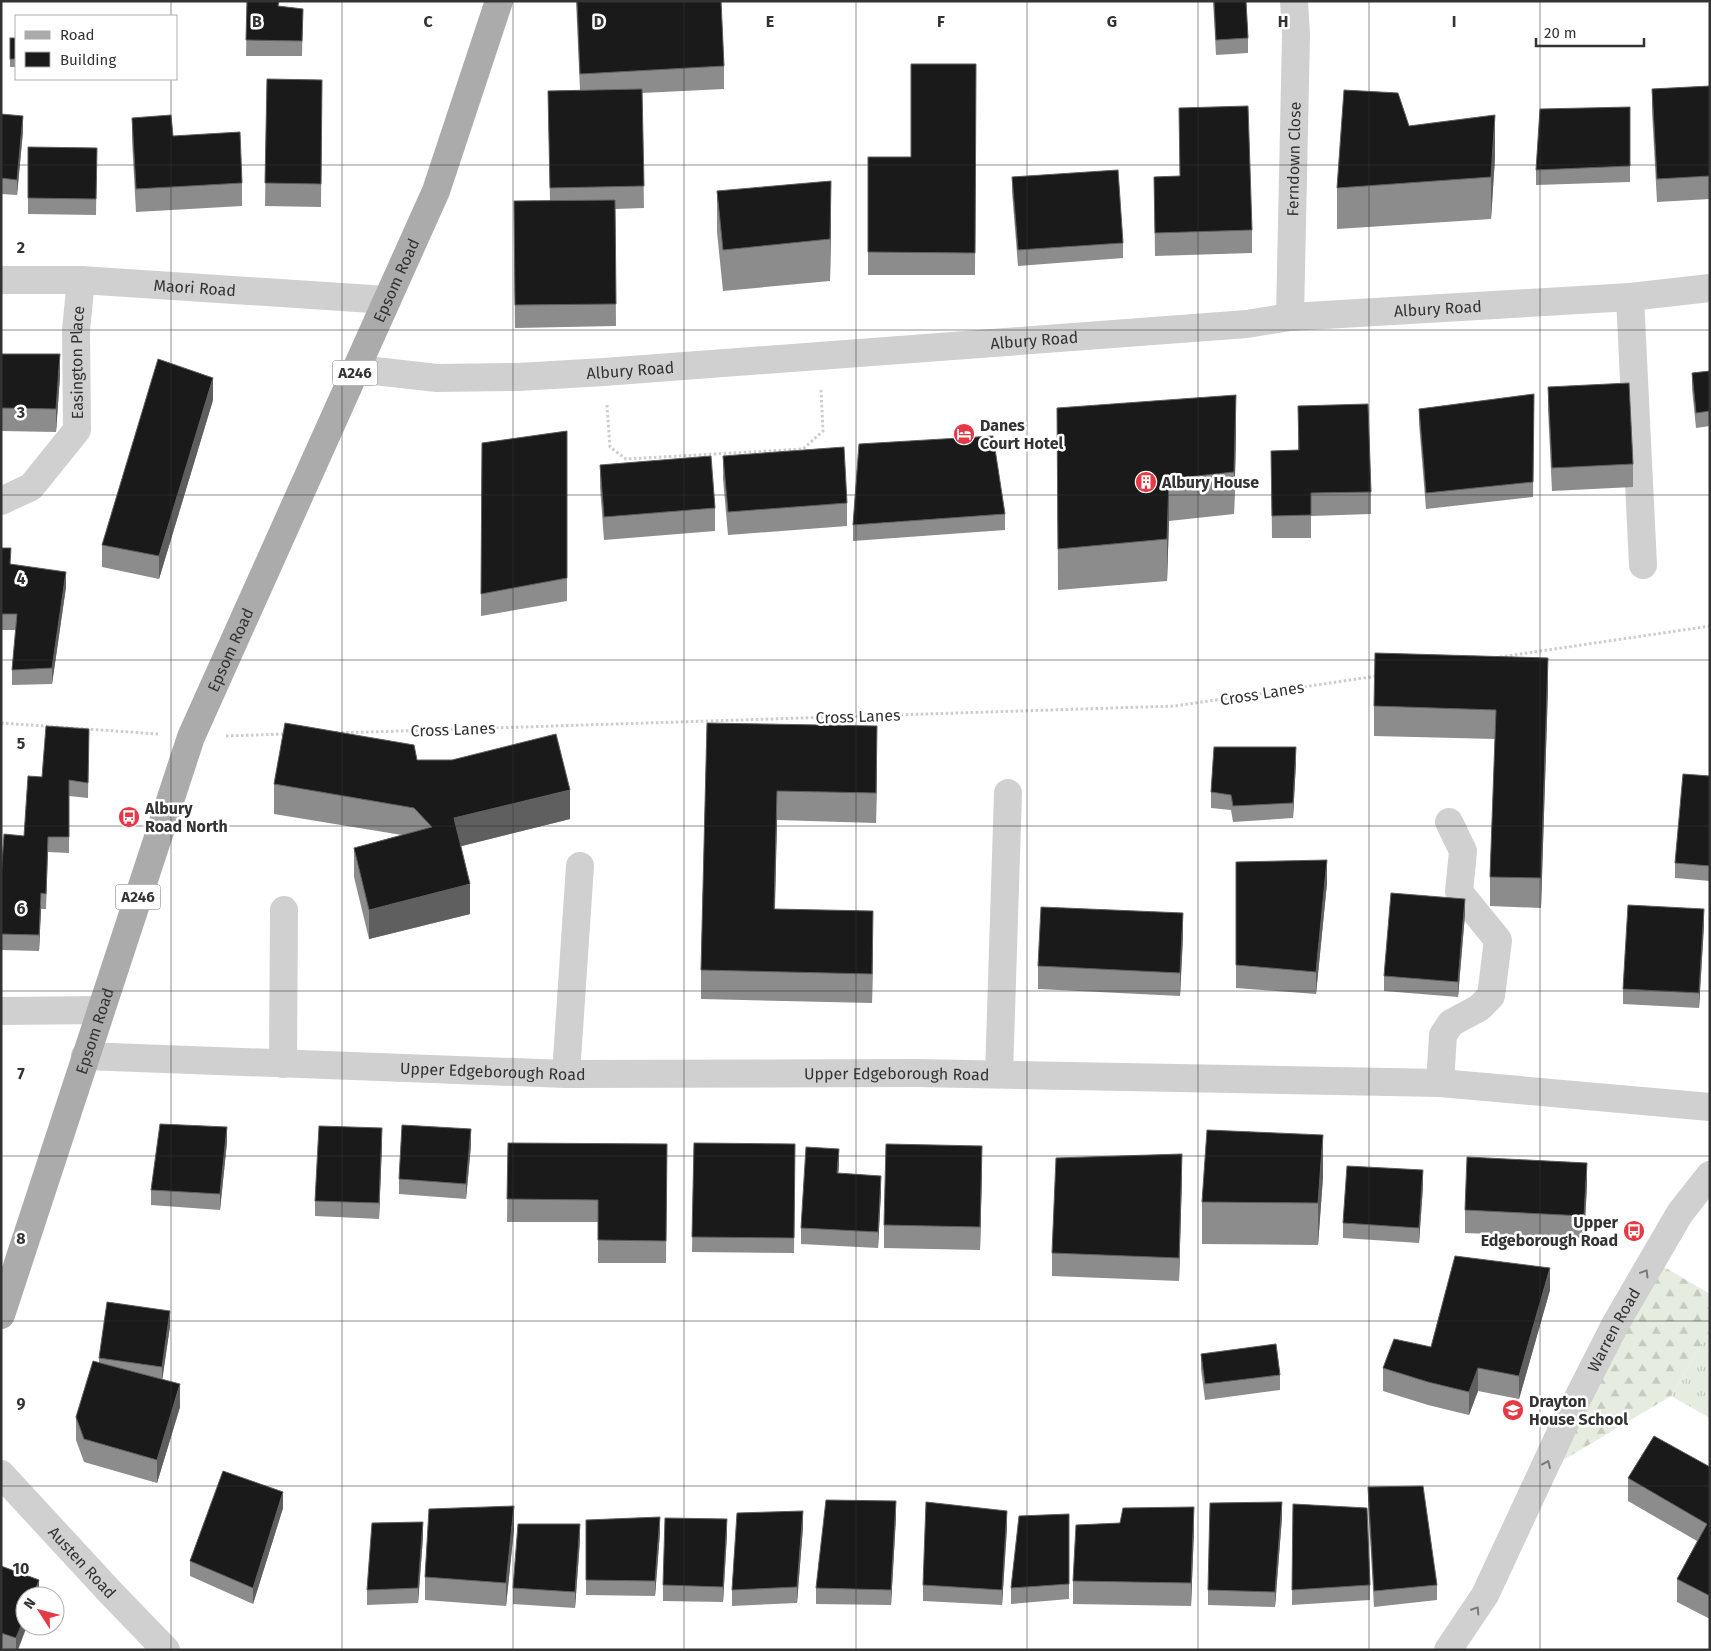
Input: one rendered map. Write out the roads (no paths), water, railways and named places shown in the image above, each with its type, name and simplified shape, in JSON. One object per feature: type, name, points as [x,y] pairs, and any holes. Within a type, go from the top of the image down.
[{"type":"main road","name":"Epsom Road","points":[[1,1315],[191,737],[436,191],[499,1]]},
{"type":"street","name":"Ferndown Close","points":[[1290,317],[1296,35],[1294,1]]},
{"type":"street","name":"Maori Road","points":[[1,280],[80,280],[387,300]]},
{"type":"street","name":"Easington Place","points":[[1,501],[31,487],[77,430],[76,330],[80,280]]},
{"type":"street","name":"Albury Road","points":[[357,369],[437,378],[518,377],[604,372],[1247,324],[1290,317],[1630,297],[1710,288]]},
{"type":"street","points":[[1630,297],[1643,566]]},
{"type":"street","points":[[1000,1074],[1008,793]]},
{"type":"street","points":[[1440,1083],[1443,1035],[1451,1023],[1479,1008],[1491,996],[1498,940],[1459,892],[1463,852],[1449,822]]},
{"type":"street","points":[[566,1074],[580,866]]},
{"type":"street","points":[[283,1064],[284,910]]},
{"type":"street","points":[[1,1010],[102,1010]]},
{"type":"street","name":"Upper Edgeborough Road","points":[[85,1056],[566,1074],[917,1072],[1440,1083],[1710,1107]]},
{"type":"street","name":"Warren Road","points":[[1448,1650],[1485,1595],[1566,1421],[1616,1323],[1680,1213],[1710,1175]]},
{"type":"street","name":"Austen Road","points":[[1,1474],[166,1650]]},
{"type":"place","name":"Danes Court Hotel","points":[[964,434]]},
{"type":"place","name":"Albury House","points":[[1146,482]]},
{"type":"place","name":"Albury Road North","points":[[129,817]]},
{"type":"place","name":"Upper Edgeborough Road","points":[[1634,1231]]},
{"type":"place","name":"Drayton House School","points":[[1513,1410]]}]
